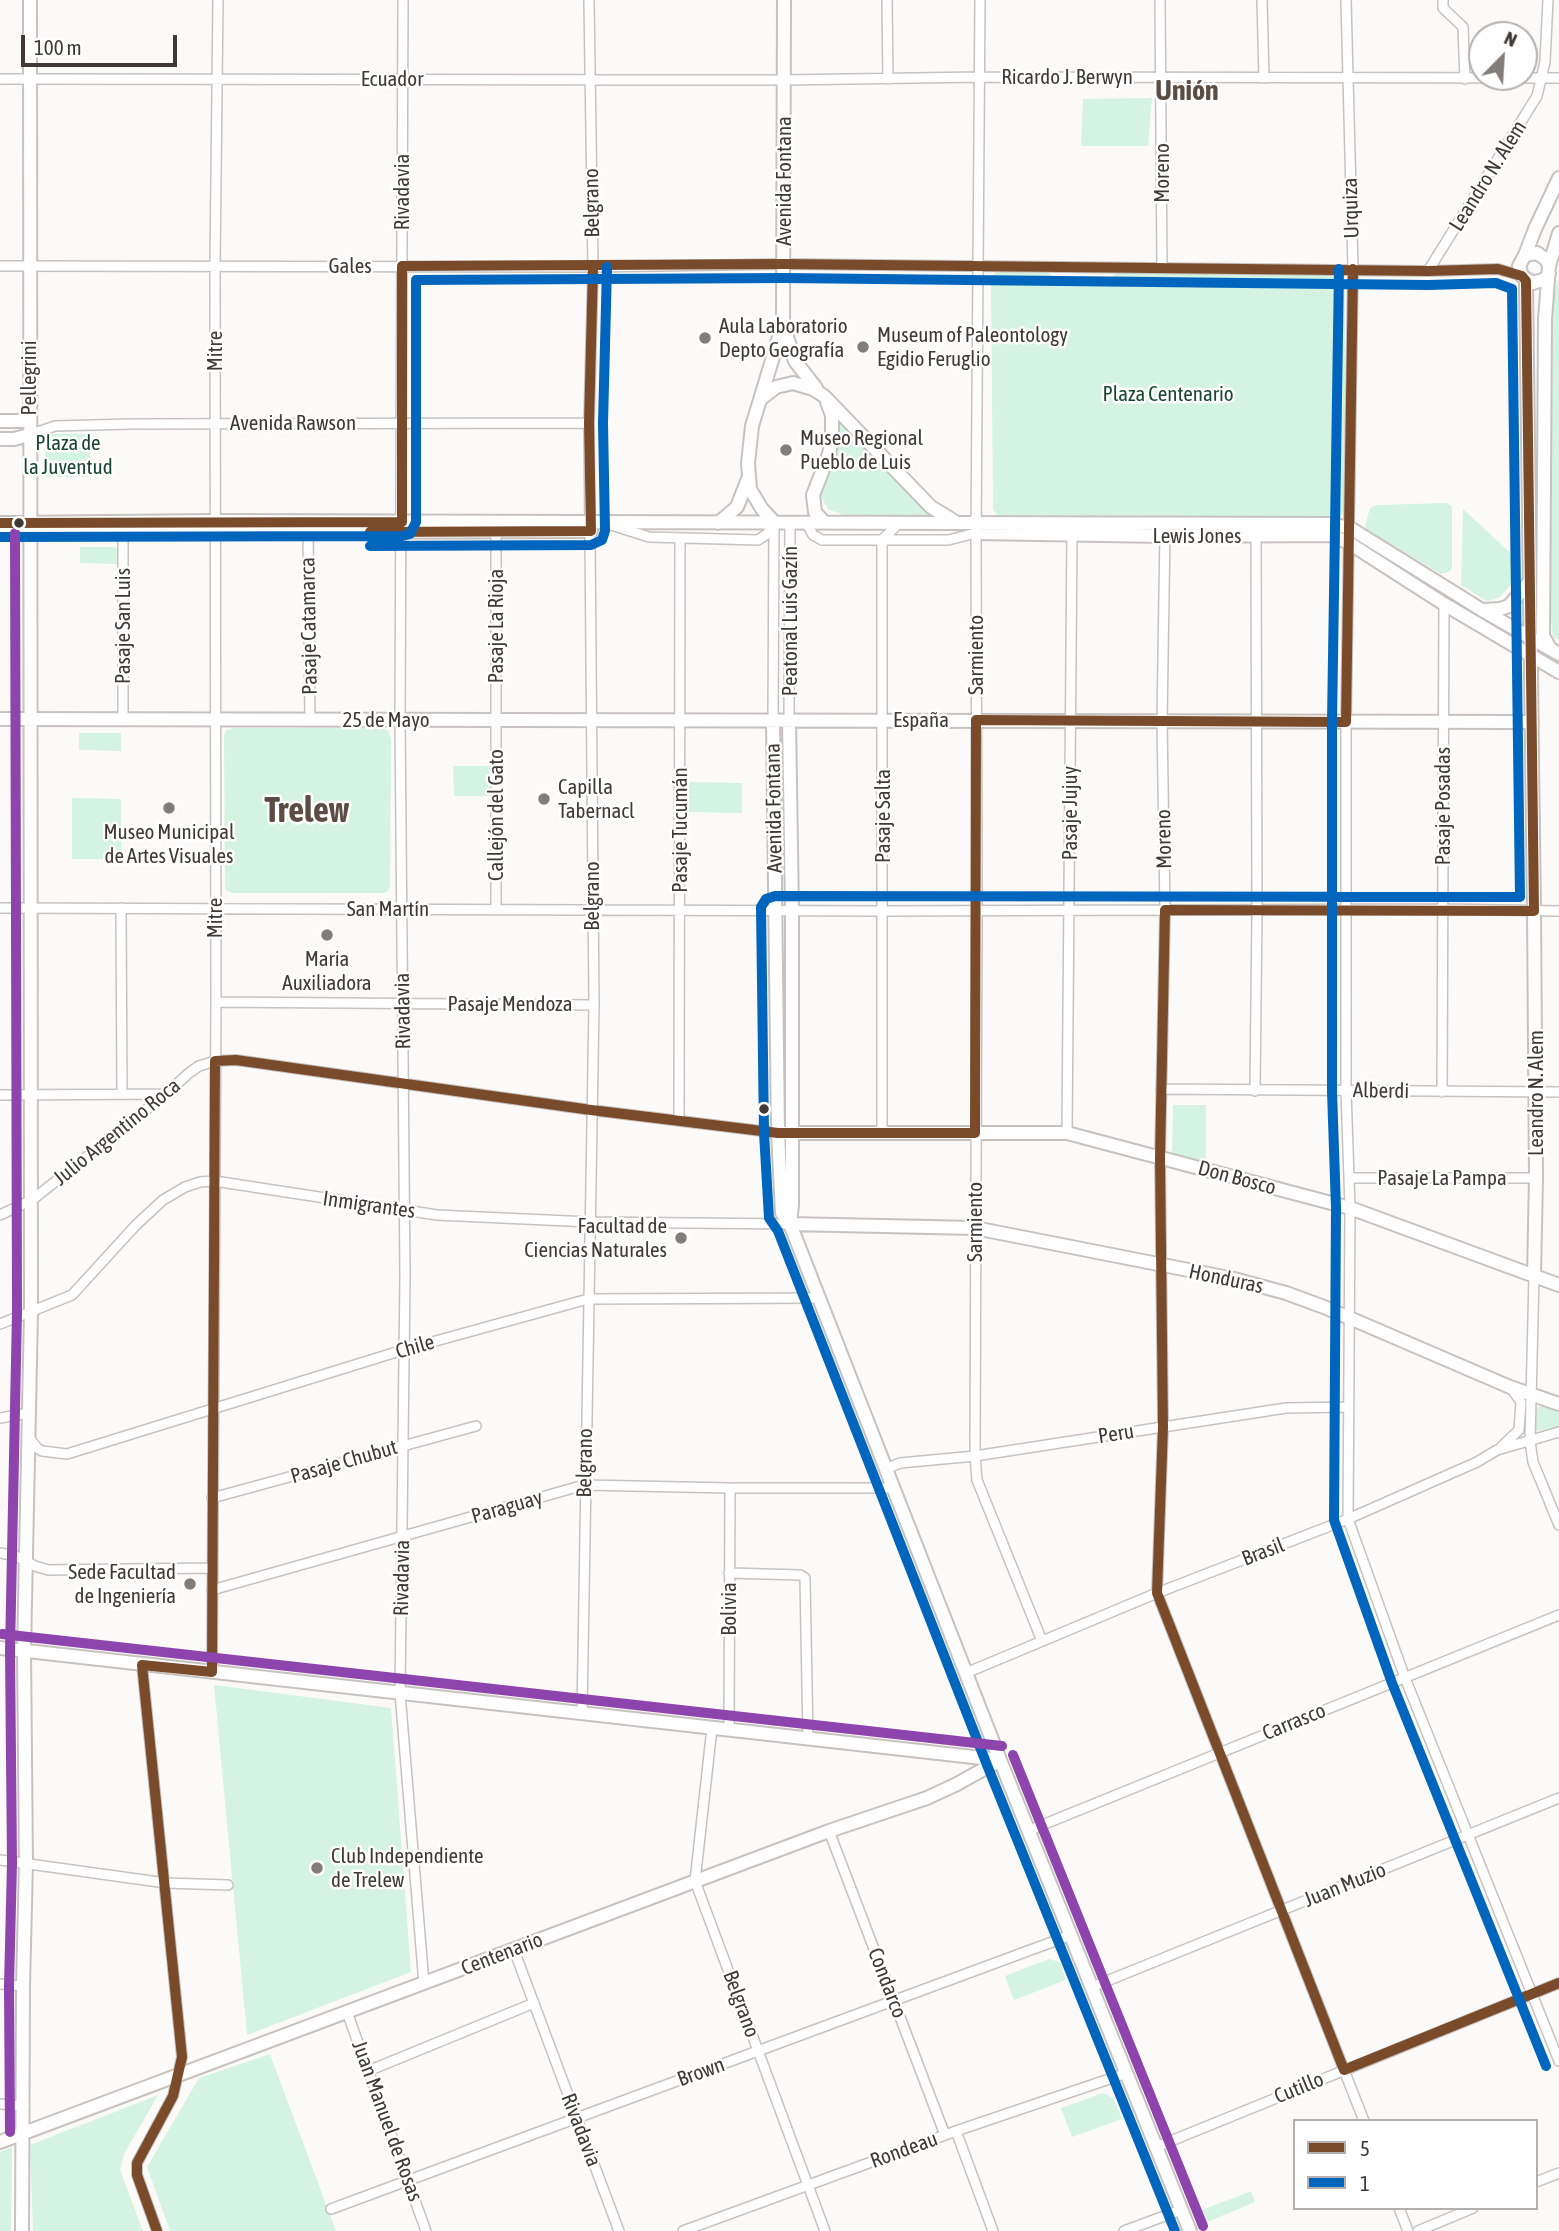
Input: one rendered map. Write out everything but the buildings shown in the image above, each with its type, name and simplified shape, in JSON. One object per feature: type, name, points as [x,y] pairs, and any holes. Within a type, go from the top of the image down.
[{"type":"street","name":"Pellegrini","points":[[22,2231],[26,1863],[24,1651],[32,1200],[29,1094],[30,0]]},
{"type":"street","name":"Mitre","points":[[212,1672],[218,0]]},
{"type":"street","name":"Rivadavia","points":[[403,0],[400,720],[405,1211],[400,1693],[424,1984]]},
{"type":"street","name":"Belgrano","points":[[582,1714],[594,1005],[589,423],[593,267],[589,0]]},
{"type":"street","name":"Avenida Fontana","points":[[784,0],[783,324],[749,438],[748,479],[755,500],[774,522],[773,721],[780,1203],[1190,2231]]},
{"type":"street","points":[[887,0],[888,79]]},
{"type":"street","name":"Sarmiento","points":[[980,0],[976,528],[975,1456],[977,1480],[1042,1641]]},
{"type":"street","name":"Moreno","points":[[1160,0],[1162,268]]},
{"type":"street","points":[[1262,0],[1264,78]]},
{"type":"street","name":"Urquiza","points":[[1346,0],[1353,269],[1346,722],[1346,1091],[1350,1208],[1348,1519],[1405,1678],[1559,2061]]},
{"type":"street","points":[[1443,0],[1443,8],[1463,27],[1465,79]]},
{"type":"street","name":"Leandro N. Alem","points":[[1428,271],[1537,96],[1542,78],[1548,0]]},
{"type":"street","name":"Ricardo J. Berwyn","points":[[785,80],[979,77],[1559,78]]},
{"type":"street","name":"Ecuador","points":[[0,79],[785,80]]},
{"type":"street","points":[[1524,279],[1519,271],[1523,258],[1559,178]]},
{"type":"street","points":[[1554,651],[1543,636],[1545,299],[1549,270],[1559,233]]},
{"type":"street","points":[[1498,269],[1531,253],[1543,255],[1549,270]]},
{"type":"street","name":"Gales","points":[[0,266],[593,267],[784,264],[1428,271],[1498,269]]},
{"type":"street","points":[[1498,269],[1539,282],[1549,270]]},
{"type":"street","name":"Leandro N. Alem","points":[[1524,279],[1536,1091],[1530,1440],[1533,1462],[1559,1525]]},
{"type":"street","name":"Avenida Fontana","points":[[783,324],[795,361],[807,379],[824,396],[832,415],[830,454],[813,495],[815,512],[824,523]]},
{"type":"street","points":[[761,398],[776,387],[793,383],[813,389],[824,396],[931,507],[947,519],[960,524]]},
{"type":"street","points":[[0,421],[29,422]]},
{"type":"street","name":"Avenida Rawson","points":[[0,439],[14,439],[55,426],[215,423],[589,423]]},
{"type":"street","points":[[718,523],[737,507],[748,479]]},
{"type":"street","points":[[605,523],[642,536],[758,540],[767,534],[774,522]]},
{"type":"street","name":"Peatonal Luis Gazín","points":[[789,719],[790,522]]},
{"type":"street","name":"Lewis Jones","points":[[806,522],[813,535],[822,540],[948,540],[976,528],[1165,531],[1256,536],[1331,535],[1349,543],[1444,604],[1559,672]]},
{"type":"street","points":[[0,523],[29,528],[123,532],[216,526],[308,532],[402,527],[496,531],[591,527]]},
{"type":"street","name":"Lewis Jones","points":[[591,527],[605,523],[960,524],[976,528],[1072,535],[1331,524],[1350,528],[1554,651]]},
{"type":"street","points":[[684,538],[704,523]]},
{"type":"street","points":[[882,540],[898,524]]},
{"type":"street","points":[[0,533],[29,528],[216,526],[591,527]]},
{"type":"street","name":"Pasaje La Rioja","points":[[496,531],[496,720]]},
{"type":"street","name":"Moreno","points":[[1165,531],[1162,721],[1165,910],[1160,1158],[1163,1427],[1157,1593],[1363,2119]]},
{"type":"street","name":"Pasaje San Luis","points":[[123,532],[123,719]]},
{"type":"street","name":"Pasaje Catamarca","points":[[308,532],[310,720]]},
{"type":"street","name":"Pasaje Jujuy","points":[[1068,1133],[1072,535]]},
{"type":"street","points":[[1255,1091],[1256,536]]},
{"type":"street","name":"Pasaje Tucumán","points":[[679,1121],[680,721],[684,538]]},
{"type":"street","name":"Pasaje Salta","points":[[882,540],[882,1134]]},
{"type":"street","points":[[1482,610],[1500,610],[1509,606],[1530,581]]},
{"type":"street","name":"Pasaje Posadas","points":[[1442,1092],[1444,604]]},
{"type":"street","name":"25 de Mayo","points":[[0,719],[773,721]]},
{"type":"street","name":"Avenida Fontana","points":[[789,719],[792,911],[790,1224]]},
{"type":"street","name":"Callejón del Gato","points":[[496,720],[496,910]]},
{"type":"street","name":"España","points":[[773,721],[1532,722]]},
{"type":"street","name":"San Martín","points":[[0,908],[1559,911]]},
{"type":"street","points":[[121,908],[122,1094]]},
{"type":"street","name":"Pasaje Mendoza","points":[[216,1002],[594,1005]]},
{"type":"street","name":"Julio Argentino Roca","points":[[0,1215],[32,1200],[189,1073],[215,1061],[236,1060],[591,1110],[778,1133]]},
{"type":"street","name":"Alberdi","points":[[1161,1089],[1559,1092]]},
{"type":"street","points":[[0,1095],[166,1094]]},
{"type":"street","name":"Don Bosco","points":[[778,1133],[1068,1133],[1350,1208],[1559,1285]]},
{"type":"street","name":"Pasaje La Pampa","points":[[1349,1178],[1536,1178]]},
{"type":"street","name":"Inmigrantes","points":[[0,1324],[72,1295],[136,1225],[163,1200],[200,1182],[214,1181],[405,1211],[590,1222],[790,1224]]},
{"type":"street","name":"Honduras","points":[[790,1224],[975,1228],[1234,1279],[1286,1293],[1510,1387],[1559,1404]]},
{"type":"street","name":"Chile","points":[[28,1436],[42,1451],[67,1454],[403,1350],[588,1298],[819,1298]]},
{"type":"street","points":[[1497,1450],[1519,1430],[1521,1402],[1510,1387]]},
{"type":"street","name":"Peru","points":[[886,1469],[900,1463],[975,1456],[1286,1408],[1348,1407]]},
{"type":"street","points":[[0,1418],[29,1413]]},
{"type":"street","name":"Pasaje Chubut","points":[[212,1499],[476,1426]]},
{"type":"street","name":"Brasil","points":[[966,1673],[1157,1593],[1348,1519],[1477,1462],[1497,1450],[1559,1432]]},
{"type":"street","name":"Paraguay","points":[[212,1590],[584,1485],[894,1488]]},
{"type":"street","name":"Bolivia","points":[[729,1730],[730,1488]]},
{"type":"street","points":[[0,1553],[16,1556],[48,1570],[212,1568]]},
{"type":"street","points":[[729,1573],[800,1575],[805,1578],[808,1739]]},
{"type":"street","name":"Carrasco","points":[[1030,1830],[1559,1615]]},
{"type":"street","points":[[0,1648],[1000,1760]]},
{"type":"street","points":[[142,1664],[181,2036],[180,2076],[173,2096],[136,2164],[137,2175],[157,2231]]},
{"type":"street","name":"Belgrano","points":[[712,1728],[695,1881],[825,2231]]},
{"type":"street","name":"Centenario","points":[[0,2142],[829,1831],[942,1792],[1000,1760]]},
{"type":"street","name":"Juan Muzio","points":[[1092,1987],[1559,1798]]},
{"type":"street","name":"Condarco","points":[[829,1831],[945,2135]]},
{"type":"street","points":[[0,1860],[166,1883],[228,1885]]},
{"type":"street","name":"Brown","points":[[331,2210],[1071,1935]]},
{"type":"street","name":"Rivadavia","points":[[514,1950],[619,2231]]},
{"type":"street","name":"Cutillo","points":[[1156,2147],[1559,1983]]},
{"type":"street","points":[[0,1984],[23,1986]]},
{"type":"street","points":[[368,2071],[534,2003]]},
{"type":"street","name":"Juan Manuel de Rosas","points":[[347,2012],[426,2231]]},
{"type":"street","name":"Rondeau","points":[[683,2231],[956,2131],[1127,2073]]},
{"type":"street","points":[[0,2104],[24,2106]]},
{"type":"street","points":[[956,2131],[993,2231]]},
{"type":"street","points":[[1538,2181],[1559,2173]]},
{"type":"street","points":[[1124,2231],[1181,2210]]},
{"type":"street","points":[[1400,2210],[1408,2231]]},
{"type":"street","points":[[1418,2231],[1468,2210]]},
{"type":"green space","points":[[1152,98],[1148,146],[1081,146],[1083,99]]},
{"type":"green space","name":"Plaza Centenario","points":[[998,270],[1044,270],[1054,277],[1111,278],[1118,271],[1342,275],[1345,279],[1345,513],[1338,517],[997,515],[993,509],[991,278]]},
{"type":"green space","points":[[1559,276],[1559,640],[1553,637],[1548,592],[1554,294]]},
{"type":"green space","points":[[836,416],[932,514],[931,517],[843,515],[828,509],[822,499],[821,487],[836,454],[839,435]]},
{"type":"green space","name":"Plaza de la Juventud","points":[[48,434],[90,434],[90,477],[45,477]]},
{"type":"green space","points":[[1446,503],[1452,506],[1452,568],[1449,572],[1441,574],[1368,531],[1365,526],[1370,508],[1377,505]]},
{"type":"green space","points":[[1463,509],[1517,559],[1515,580],[1500,597],[1492,600],[1486,601],[1461,585]]},
{"type":"green space","points":[[80,547],[115,547],[119,551],[119,564],[80,563]]},
{"type":"green space","points":[[381,728],[388,731],[391,739],[388,891],[232,893],[225,890],[224,736],[226,730]]},
{"type":"green space","points":[[79,733],[121,733],[121,751],[79,750]]},
{"type":"green space","points":[[453,766],[490,766],[490,796],[454,796]]},
{"type":"green space","points":[[686,782],[742,783],[742,813],[686,812]]},
{"type":"green space","points":[[72,798],[121,799],[121,859],[72,859]]},
{"type":"green space","points":[[1173,1105],[1206,1105],[1206,1162],[1172,1157]]},
{"type":"green space","points":[[1544,1404],[1559,1408],[1559,1428],[1535,1431],[1535,1409]]},
{"type":"green space","name":"Club Independiente de Trelew","points":[[214,1685],[391,1708],[411,1972],[247,2035]]},
{"type":"green space","points":[[1049,1959],[1060,1962],[1066,1980],[1014,2000],[1005,1976]]},
{"type":"green space","points":[[270,2054],[336,2231],[170,2231],[147,2167],[199,2078]]},
{"type":"green space","points":[[1103,2093],[1113,2098],[1122,2119],[1072,2137],[1061,2108]]},
{"type":"green space","points":[[158,2095],[124,2154],[120,2170],[143,2231],[33,2231],[30,2145]]},
{"type":"green space","points":[[12,2147],[11,2231],[0,2231],[0,2152]]},
{"type":"green space","points":[[1251,2191],[1255,2202],[1207,2222],[1202,2210]]},
{"type":"transit line","name":"5","points":[[0,523],[402,522],[402,266],[784,264],[1428,271],[1498,269],[1522,276],[1526,281],[1534,911],[1165,910],[1160,1158],[1163,1427],[1157,1593],[1344,2070],[1559,1983]]},
{"type":"transit line","name":"5","points":[[370,532],[591,531],[589,423],[593,267]]},
{"type":"transit line","name":"1","points":[[370,546],[591,545],[602,540],[605,531],[603,423],[607,267]]},
{"type":"transit line","name":"1","points":[[1339,269],[1332,722],[1332,1091],[1336,1208],[1334,1520],[1392,1683],[1546,2066]]},
{"type":"transit line","name":"5","points":[[157,2231],[137,2175],[137,2163],[173,2096],[182,2057],[142,1665],[212,1672],[215,1061],[236,1060],[591,1110],[778,1133],[975,1133],[976,720],[1346,722],[1353,269]]},
{"type":"transit line","name":"1","points":[[0,537],[410,534],[416,522],[416,280],[784,278],[1428,285],[1496,283],[1512,289],[1520,897],[775,896],[766,899],[761,907],[764,1133],[769,1218],[778,1231],[987,1765],[1175,2231]]},
{"type":"transit line","points":[[10,2132],[10,1651],[17,1312],[15,533]]},
{"type":"transit line","points":[[2,1634],[1002,1746]]},
{"type":"transit line","points":[[1013,1755],[1203,2226]]},
{"type":"place","name":"Aula Laboratorio Depto Geografía","points":[[705,338]]},
{"type":"place","name":"Museum of Paleontology Egidio Feruglio","points":[[863,347]]},
{"type":"place","name":"Museo Regional Pueblo de Luis","points":[[786,450]]},
{"type":"place","name":"Capilla Tabernacl","points":[[544,799]]},
{"type":"place","name":"Museo Municipal de Artes Visuales","points":[[169,808]]},
{"type":"place","name":"Maria Auxiliadora","points":[[327,935]]},
{"type":"place","name":"Facultad de Ciencias Naturales","points":[[681,1238]]},
{"type":"place","name":"Sede Facultad de Ingeniería","points":[[190,1584]]},
{"type":"place","name":"Club Independiente de Trelew","points":[[317,1868]]},
{"type":"district","name":"Unión","points":[[1187,91]]},
{"type":"district","name":"Trelew","points":[[307,811]]}]
